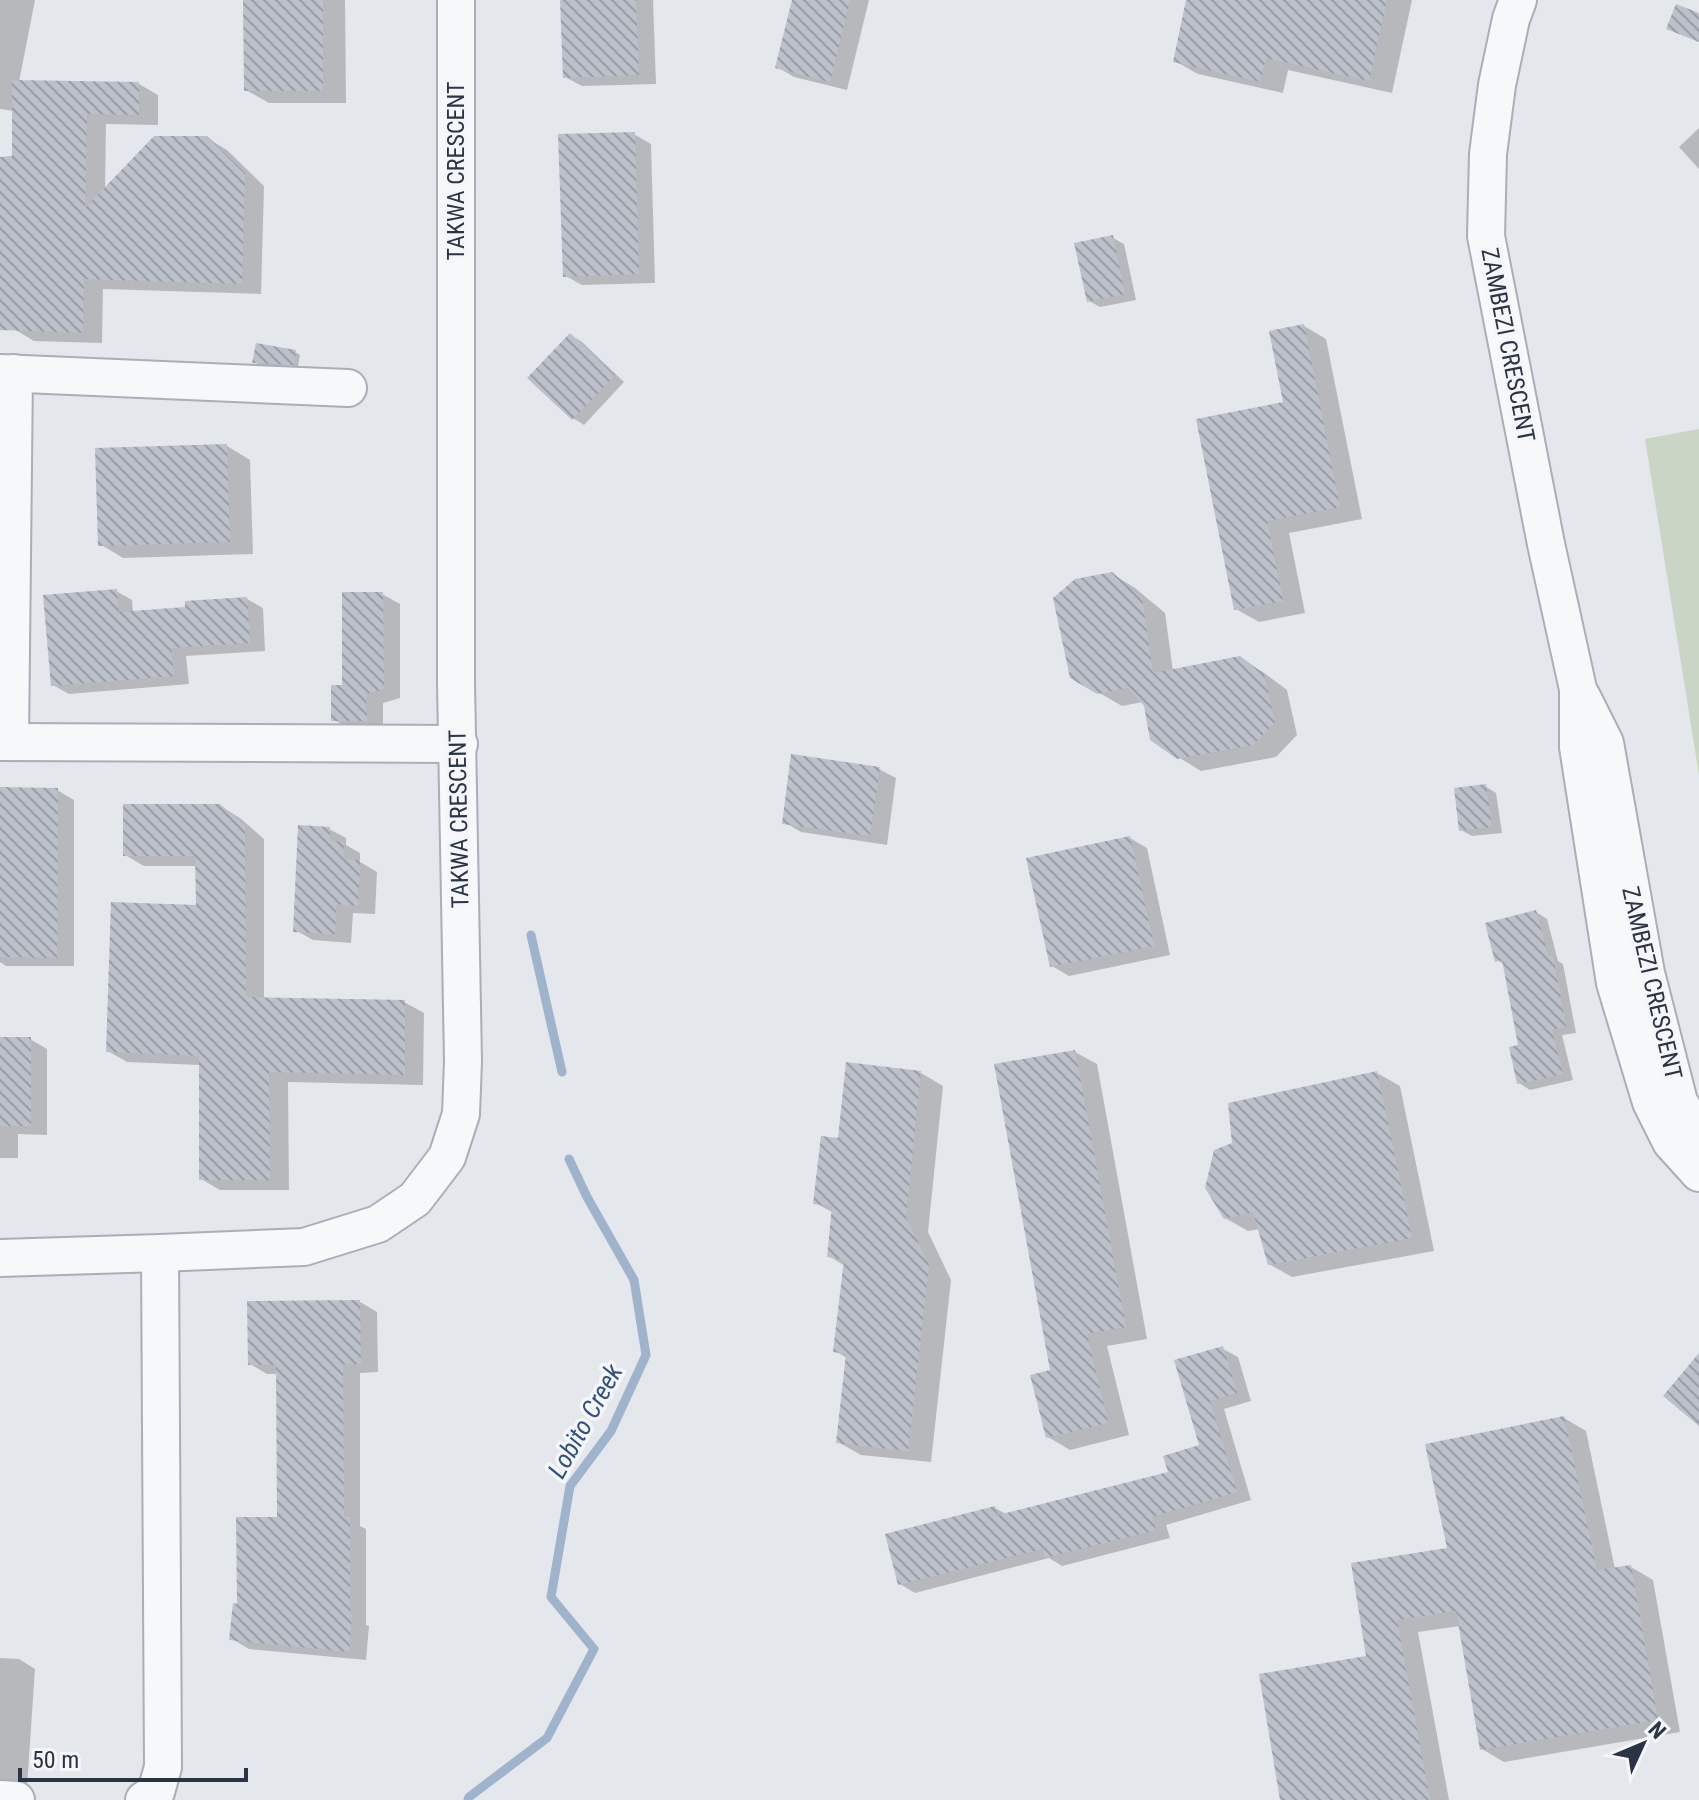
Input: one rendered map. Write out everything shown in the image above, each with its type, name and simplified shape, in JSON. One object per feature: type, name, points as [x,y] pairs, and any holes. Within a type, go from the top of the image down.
[{"type":"street","name":"TAKWA CRESCENT","points":[[0,1258],[304,1247],[378,1224],[415,1199],[447,1157],[461,1114],[463,1061],[456,683],[456,0]]},
{"type":"street","name":"ZAMBEZI CRESCENT","points":[[1518,0],[1497,85],[1488,154],[1486,236],[1546,544],[1578,689],[1578,747],[1615,983],[1651,1102],[1671,1142],[1699,1173]]},
{"type":"street","points":[[348,388],[7,373],[5,742],[459,744]]},
{"type":"street","name":"ZAMBEZI CRESCENT","points":[[1578,689],[1605,743],[1646,973],[1679,1102],[1699,1135]]},
{"type":"street","points":[[144,1800],[156,1792],[163,1767],[160,1253]]},
{"type":"street","points":[[0,1799],[16,1800]]},
{"type":"green space","points":[[1699,429],[1699,775],[1645,439]]},
{"type":"building","points":[[243,0],[323,0],[323,91],[244,91]]},
{"type":"building","points":[[560,0],[636,0],[639,75],[563,78]]},
{"type":"building","points":[[792,0],[850,0],[830,82],[775,68]]},
{"type":"building","points":[[1186,0],[1387,0],[1369,81],[1266,58],[1260,82],[1173,62]]},
{"type":"building","points":[[1676,4],[1699,13],[1699,42],[1666,29]]},
{"type":"building","points":[[12,80],[139,82],[139,115],[87,114],[85,208],[154,136],[207,136],[245,173],[242,284],[84,279],[83,333],[0,330],[0,157],[12,156]]},
{"type":"building","points":[[635,132],[639,274],[563,277],[558,134]]},
{"type":"building","points":[[1113,235],[1125,294],[1087,302],[1074,243]]},
{"type":"building","points":[[1304,324],[1340,507],[1267,521],[1283,601],[1234,610],[1196,419],[1283,402],[1269,331]]},
{"type":"building","points":[[570,333],[615,375],[572,420],[527,378]]},
{"type":"building","points":[[256,343],[296,350],[294,365],[252,363]]},
{"type":"building","points":[[227,444],[230,542],[98,546],[95,448]]},
{"type":"building","points":[[1112,572],[1142,598],[1153,673],[1240,656],[1264,674],[1275,722],[1253,745],[1177,759],[1150,740],[1144,706],[1128,688],[1097,694],[1070,678],[1053,598],[1075,579]]},
{"type":"building","points":[[117,589],[119,612],[185,607],[185,601],[247,597],[250,643],[171,648],[174,676],[51,686],[43,595]]},
{"type":"building","points":[[342,592],[383,592],[384,689],[366,694],[367,721],[331,721],[331,685],[342,685]]},
{"type":"building","points":[[791,754],[880,767],[870,836],[782,824]]},
{"type":"building","points":[[1486,784],[1492,827],[1459,831],[1454,788]]},
{"type":"building","points":[[0,787],[58,788],[57,958],[0,957]]},
{"type":"building","points":[[123,804],[220,804],[245,826],[246,997],[405,1000],[405,1075],[269,1072],[270,1180],[199,1180],[199,1056],[106,1052],[111,902],[196,905],[195,856],[123,856]]},
{"type":"building","points":[[298,825],[330,827],[330,841],[344,842],[343,859],[360,860],[358,906],[336,904],[335,934],[293,932]]},
{"type":"building","points":[[1130,836],[1154,946],[1050,967],[1026,858]]},
{"type":"building","points":[[1536,910],[1548,956],[1553,956],[1566,1027],[1552,1030],[1563,1074],[1517,1084],[1509,1047],[1518,1045],[1502,960],[1495,962],[1485,923]]},
{"type":"building","points":[[0,1037],[31,1037],[31,1126],[0,1126]]},
{"type":"building","points":[[1075,1050],[1126,1327],[1087,1334],[1108,1423],[1046,1438],[1030,1375],[1050,1370],[994,1064]]},
{"type":"building","points":[[846,1062],[921,1071],[906,1218],[929,1265],[908,1451],[836,1443],[846,1354],[833,1352],[844,1260],[827,1257],[832,1206],[813,1204],[821,1136],[838,1138]]},
{"type":"building","points":[[1377,1071],[1412,1238],[1268,1265],[1253,1212],[1224,1219],[1205,1188],[1214,1150],[1232,1143],[1228,1103]]},
{"type":"building","points":[[360,1300],[361,1364],[343,1364],[344,1517],[350,1517],[352,1615],[349,1652],[229,1640],[233,1603],[237,1604],[236,1517],[277,1517],[276,1365],[248,1365],[247,1301]]},
{"type":"building","points":[[1223,1346],[1237,1393],[1210,1401],[1237,1492],[1152,1517],[1156,1530],[1045,1558],[1042,1549],[898,1585],[885,1534],[995,1506],[998,1515],[1168,1472],[1163,1456],[1199,1445],[1174,1360]]},
{"type":"building","points":[[1699,1353],[1699,1426],[1663,1396]]},
{"type":"building","points":[[1564,1416],[1597,1570],[1631,1565],[1658,1720],[1480,1750],[1456,1611],[1397,1620],[1430,1800],[1280,1800],[1259,1674],[1366,1656],[1351,1563],[1447,1548],[1425,1444]]},
{"type":"waterway","name":"Lobito Creek","points":[[531,935],[562,1072]]},
{"type":"waterway","name":"Lobito Creek","points":[[468,1800],[547,1738],[594,1649],[551,1597],[570,1486],[611,1431],[646,1355],[634,1280],[569,1159]]}]
